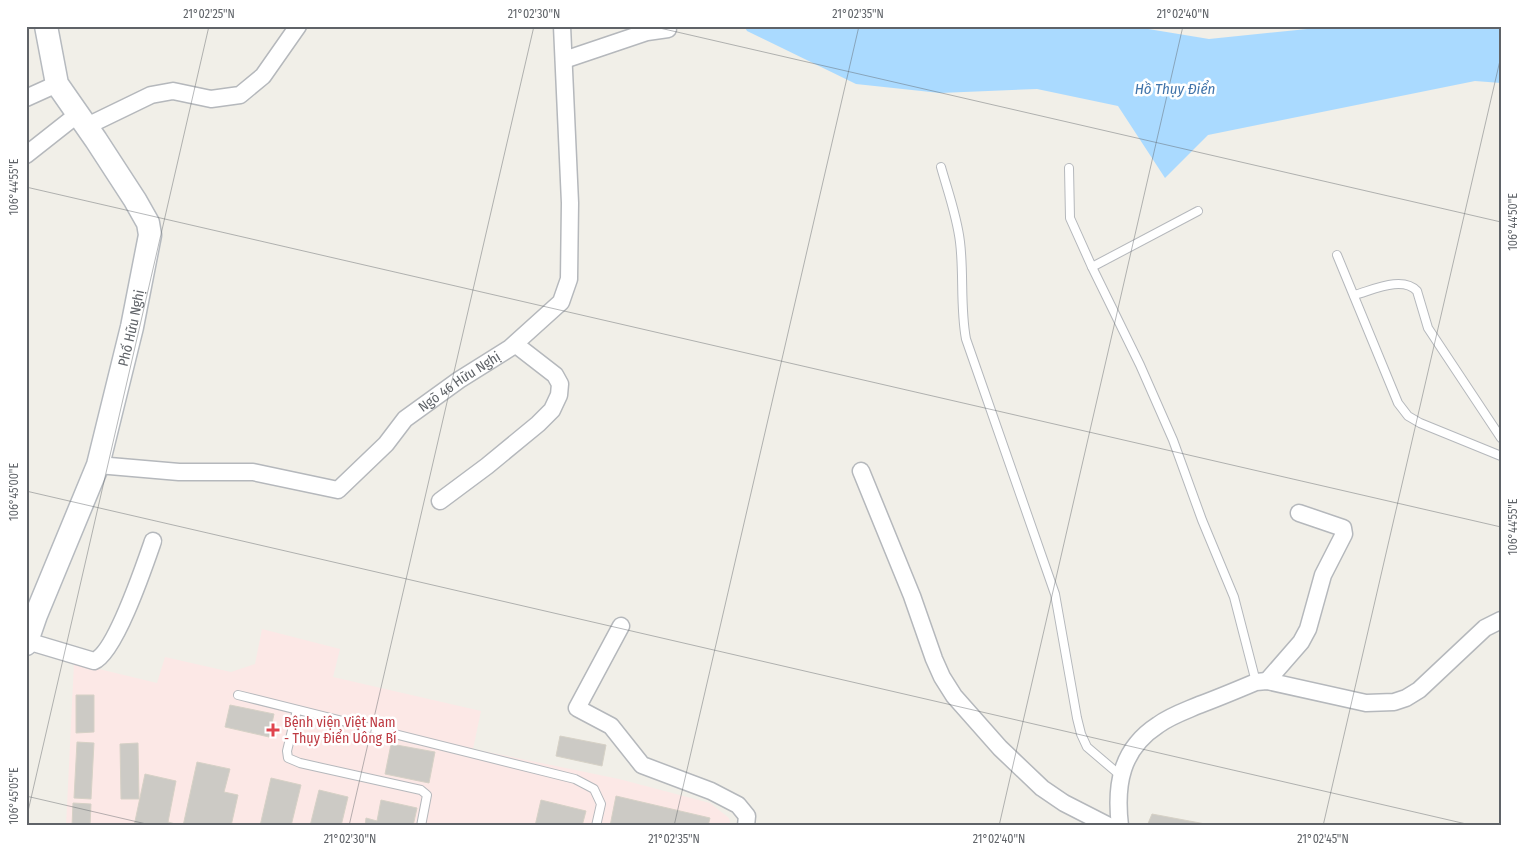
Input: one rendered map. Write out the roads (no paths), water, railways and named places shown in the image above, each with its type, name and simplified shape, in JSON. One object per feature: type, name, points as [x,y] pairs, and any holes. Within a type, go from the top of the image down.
[{"type":"main road","name":"Phố Hữu Nghị","points":[[27,643],[31,612],[98,465],[132,327],[150,229],[135,200],[56,84],[46,26]]},
{"type":"street","points":[[26,154],[82,120],[151,95],[173,91],[211,99],[240,95],[263,76],[298,26]]},
{"type":"street","name":"Ngõ 46 Hữu Nghị","points":[[98,465],[179,472],[253,472],[338,490],[386,444],[404,420],[458,380],[515,344],[561,302],[568,279],[570,203],[562,26]]},
{"type":"street","points":[[564,60],[647,32],[668,29]]},
{"type":"street","points":[[26,98],[56,84]]},
{"type":"street","points":[[440,501],[487,466],[552,410],[559,395],[560,384],[555,375],[515,344]]},
{"type":"street","points":[[861,471],[912,596],[934,658],[942,677],[954,696],[1000,748],[1042,788],[1064,803],[1109,826]]},
{"type":"street","points":[[1120,826],[1118,806],[1121,776],[1126,762],[1145,735],[1158,724],[1175,715],[1261,682],[1292,655],[1301,642],[1308,629],[1323,575],[1344,534],[1343,528],[1336,524],[1298,513]]},
{"type":"street","points":[[27,643],[94,661],[100,659],[129,606],[153,541]]},
{"type":"street","points":[[1261,682],[1366,702],[1394,702],[1406,698],[1419,690],[1485,628],[1499,619]]},
{"type":"street","points":[[621,626],[577,708],[612,726],[642,765],[711,791],[738,805],[747,816],[746,826]]},
{"type":"lane","points":[[941,167],[957,222],[960,243],[962,320],[966,339],[1055,594],[1081,734],[1087,747],[1121,776]]},
{"type":"lane","points":[[1068,168],[1070,218],[1140,365],[1173,440],[1202,520],[1234,597],[1261,682]]},
{"type":"lane","points":[[1092,267],[1198,211]]},
{"type":"lane","points":[[1338,255],[1398,403],[1408,416],[1420,423],[1501,456]]},
{"type":"lane","points":[[1354,295],[1395,284],[1408,285],[1413,288],[1416,291],[1428,328],[1501,438]]},
{"type":"lane","points":[[238,695],[575,779],[594,789],[600,804],[596,826]]},
{"type":"lane","points":[[297,710],[287,751],[288,758],[300,763],[421,790],[427,795],[421,826]]},
{"type":"water","name":"Hồ Thụy Điển","points":[[744,26],[1130,26],[1209,39],[1337,26],[1501,26],[1501,83],[1475,81],[1208,135],[1165,178],[1118,106],[1037,89],[940,93],[856,84],[747,31]]},
{"type":"place","name":"Bệnh viện Việt Nam - Thụy Điển Uông Bí","points":[[273,730]]}]
